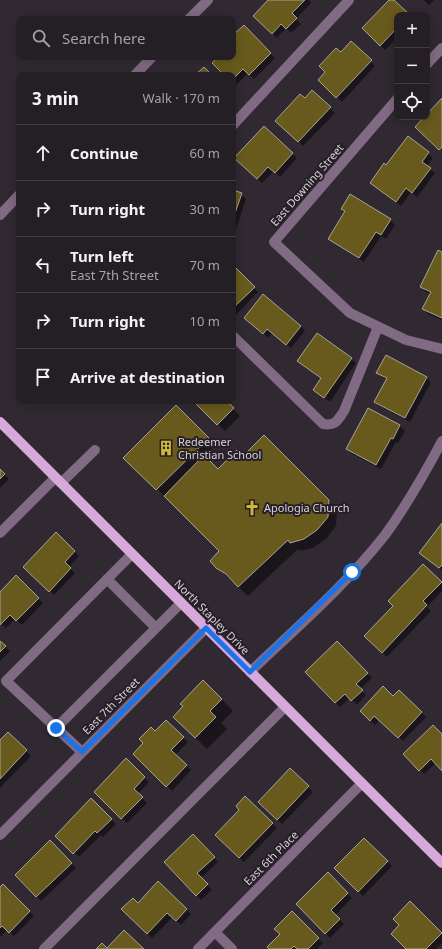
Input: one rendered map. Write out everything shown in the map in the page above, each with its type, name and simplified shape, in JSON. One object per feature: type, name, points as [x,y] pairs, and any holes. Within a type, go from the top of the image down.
[{"type":"main road","name":"North Stapley Drive","points":[[0,422],[442,863]]},
{"type":"street","points":[[192,16],[208,0]]},
{"type":"street","points":[[236,122],[349,0]]},
{"type":"street","points":[[430,61],[442,48]]},
{"type":"street","points":[[138,72],[149,60]]},
{"type":"street","name":"East Downing Street","points":[[394,102],[274,242],[350,313],[406,340],[442,349]]},
{"type":"street","points":[[0,214],[16,198]]},
{"type":"street","points":[[236,339],[323,424],[330,425],[336,422],[344,411],[378,327]]},
{"type":"street","points":[[250,672],[352,572],[384,535],[413,494],[442,441]]},
{"type":"street","points":[[0,533],[58,481],[96,450]]},
{"type":"street","points":[[82,752],[6,681],[132,554]]},
{"type":"street","points":[[107,579],[156,628]]},
{"type":"street","points":[[56,728],[181,603]]},
{"type":"street","name":"East 7th Street","points":[[0,835],[206,628]]},
{"type":"street","points":[[44,949],[285,707]]},
{"type":"street","name":"East 6th Place","points":[[198,949],[362,783]]},
{"type":"street","points":[[215,932],[232,949]]},
{"type":"building","points":[[268,0],[305,0],[292,13],[297,18],[286,29],[281,24],[272,34],[253,16]]},
{"type":"building","points":[[389,0],[394,0],[407,12],[394,12],[394,31],[380,46],[362,28]]},
{"type":"building","points":[[244,25],[271,53],[249,75],[243,69],[236,76],[236,72],[221,72],[212,63],[215,60],[236,60],[236,32]]},
{"type":"building","points":[[351,41],[372,60],[336,98],[318,80],[325,72],[319,66],[336,48],[341,52]]},
{"type":"building","points":[[204,67],[209,72],[198,72]]},
{"type":"building","points":[[312,90],[331,107],[298,142],[275,121],[300,94],[305,98]]},
{"type":"building","points":[[442,98],[442,147],[439,150],[415,127],[421,120],[430,120],[430,111]]},
{"type":"building","points":[[264,126],[293,153],[275,173],[268,167],[257,179],[236,160],[236,156]]},
{"type":"building","points":[[408,136],[429,152],[422,162],[431,168],[412,193],[406,188],[396,202],[370,183],[384,163],[386,165]]},
{"type":"building","points":[[236,191],[242,193],[236,210]]},
{"type":"building","points":[[350,194],[391,219],[381,235],[376,232],[359,258],[328,239],[345,211],[341,209]]},
{"type":"building","points":[[438,250],[442,252],[442,318],[422,309],[431,292],[420,287]]},
{"type":"building","points":[[236,268],[255,287],[236,305]]},
{"type":"building","points":[[263,294],[301,326],[286,345],[267,329],[263,334],[244,318]]},
{"type":"building","points":[[317,333],[352,358],[324,398],[313,390],[321,378],[297,361]]},
{"type":"building","points":[[386,355],[427,377],[405,418],[374,402],[387,378],[376,373]]},
{"type":"building","points":[[196,404],[230,404],[234,408],[217,425]]},
{"type":"building","name":"Redeemer Christian School","points":[[176,405],[209,438],[156,490],[123,458]]},
{"type":"building","points":[[368,408],[400,425],[393,439],[391,438],[376,465],[346,449]]},
{"type":"building","name":"Apologia Church","points":[[264,435],[329,500],[328,517],[317,530],[304,539],[290,543],[288,540],[238,587],[226,574],[216,568],[210,561],[219,551],[164,496],[204,455],[218,469],[237,450],[243,456]]},
{"type":"building","points":[[0,469],[5,474],[0,479]]},
{"type":"building","points":[[442,523],[442,565],[439,568],[419,553]]},
{"type":"building","points":[[56,532],[75,551],[65,562],[71,568],[49,592],[23,567]]},
{"type":"building","points":[[423,564],[442,582],[423,601],[427,605],[382,653],[364,636],[393,606],[388,601]]},
{"type":"building","points":[[16,575],[39,598],[16,621],[10,615],[0,625],[0,592]]},
{"type":"building","points":[[0,641],[6,646],[0,652]]},
{"type":"building","points":[[337,641],[368,673],[356,684],[363,690],[351,701],[345,694],[335,703],[305,672]]},
{"type":"building","points":[[203,680],[222,699],[210,711],[216,717],[195,738],[173,717],[183,706],[180,704]]},
{"type":"building","points":[[383,686],[393,696],[399,690],[422,712],[398,738],[374,716],[370,721],[360,711]]},
{"type":"building","points":[[166,720],[184,737],[171,750],[187,765],[166,787],[133,754],[143,743],[139,739],[151,727],[155,731]]},
{"type":"building","points":[[433,725],[442,734],[442,771],[431,759],[419,771],[403,754]]},
{"type":"building","points":[[8,732],[27,750],[0,779],[0,740]]},
{"type":"building","points":[[126,758],[145,777],[134,789],[143,797],[121,819],[94,792]]},
{"type":"building","points":[[290,768],[309,786],[277,820],[258,802]]},
{"type":"building","points":[[245,796],[273,823],[239,858],[215,835],[239,810],[236,806]]},
{"type":"building","points":[[91,798],[112,819],[97,833],[95,831],[73,854],[55,836]]},
{"type":"building","points":[[193,834],[215,857],[197,873],[208,884],[196,896],[164,862]]},
{"type":"building","points":[[364,838],[388,861],[358,892],[334,868]]},
{"type":"building","points":[[50,840],[72,863],[36,897],[15,875]]},
{"type":"building","points":[[328,872],[348,893],[331,910],[340,919],[325,934],[296,904]]},
{"type":"building","points":[[158,881],[187,909],[176,921],[167,913],[147,934],[121,909],[133,898],[138,903]]},
{"type":"building","points":[[3,884],[30,911],[9,933],[2,926],[0,928],[0,887]]},
{"type":"building","points":[[410,901],[442,933],[426,949],[406,949],[391,934],[399,925],[393,919]]},
{"type":"building","points":[[292,911],[319,938],[308,949],[297,949],[294,946],[291,949],[269,949],[267,947],[280,934],[274,929]]},
{"type":"building","points":[[124,930],[144,949],[96,949],[102,943],[107,948]]},
{"type":"place","name":"Redeemer Christian School","points":[[166,448]]},
{"type":"place","name":"Apologia Church","points":[[252,508]]},
{"type":"route","points":[[56,728],[82,752],[206,628],[250,672],[311,614],[352,572]]}]
